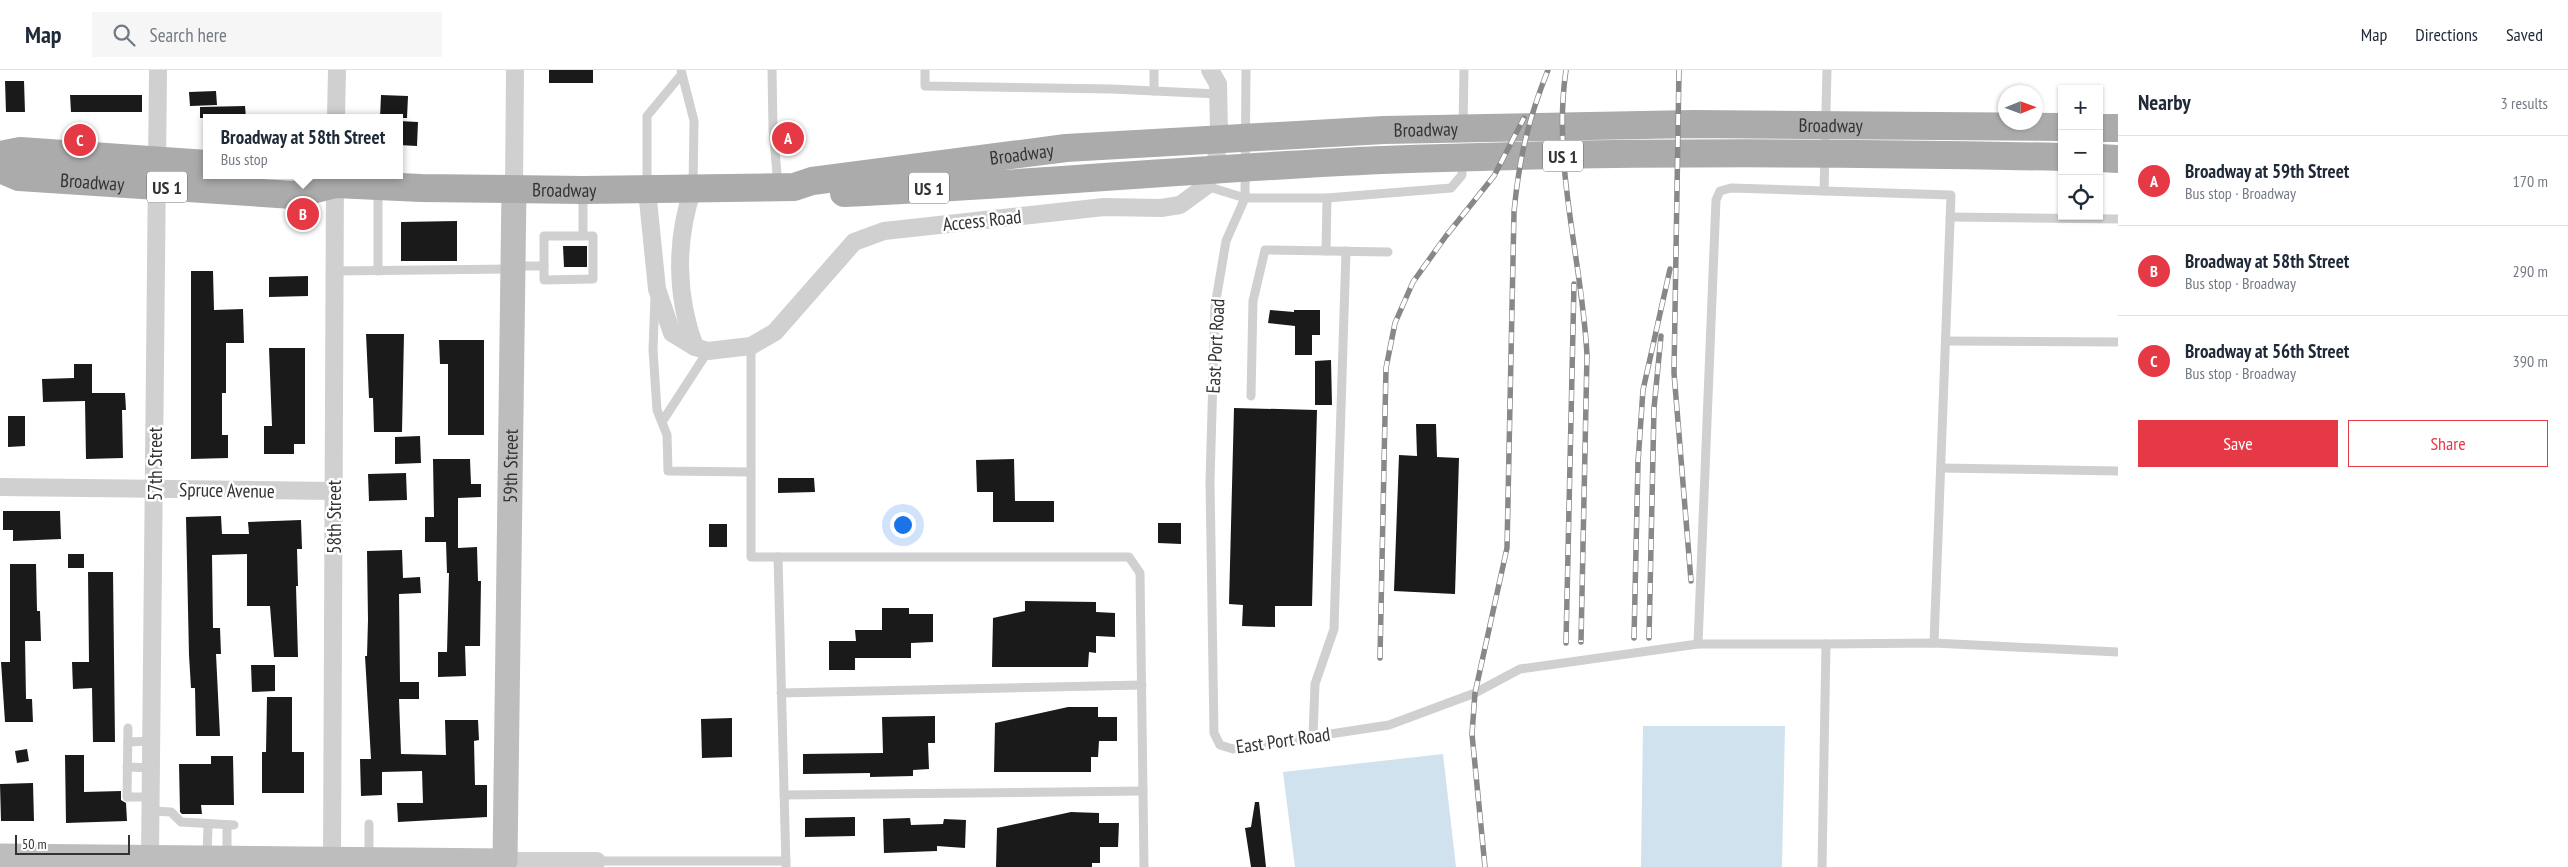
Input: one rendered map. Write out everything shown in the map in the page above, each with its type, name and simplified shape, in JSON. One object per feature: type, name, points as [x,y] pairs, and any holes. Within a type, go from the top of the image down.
[{"type":"main road","name":"Broadway","points":[[332,179],[378,186],[514,190],[786,187],[812,181],[1066,148],[1278,135],[1491,127],[1694,124],[2058,127]]},
{"type":"main road","points":[[2103,128],[2118,128]]},
{"type":"main road","name":"Broadway","points":[[0,155],[20,151],[293,195],[324,179]]},
{"type":"main road","name":"Broadway","points":[[786,187],[806,195],[1279,165],[1489,156],[1721,154],[2058,158]]},
{"type":"main road","points":[[2103,158],[2118,159]]},
{"type":"main road","name":"Broadway","points":[[0,169],[20,177],[156,173],[203,165]]},
{"type":"street","name":"57th Street","points":[[150,858],[158,70]]},
{"type":"street","points":[[336,114],[337,70]]},
{"type":"street","name":"59th Street","points":[[504,861],[515,70]]},
{"type":"street","points":[[1206,186],[1216,161],[1218,80]]},
{"type":"street","name":"58th Street","points":[[326,179],[335,271],[332,860]]},
{"type":"street","name":"Access Road","points":[[702,349],[751,346],[775,332],[854,242],[884,230],[1104,207],[1180,205],[1206,186]]},
{"type":"street","points":[[694,189],[684,214],[680,264],[687,326],[702,349]]},
{"type":"street","points":[[647,190],[657,289],[672,333],[702,349]]},
{"type":"street","name":"Spruce Avenue","points":[[0,487],[334,491]]},
{"type":"street","points":[[0,856],[217,858],[302,863],[332,860],[411,863],[504,861],[562,864],[597,861]]},
{"type":"lane","points":[[772,70],[773,129],[786,187]]},
{"type":"lane","points":[[925,70],[925,86],[1154,91],[1218,80]]},
{"type":"lane","points":[[1154,70],[1154,91]]},
{"type":"lane","points":[[1245,198],[1246,70]]},
{"type":"lane","points":[[1206,186],[1245,198],[1327,198],[1451,188],[1462,174],[1464,70]]},
{"type":"lane","points":[[1824,191],[1827,70]]},
{"type":"lane","points":[[681,72],[694,121],[694,189]]},
{"type":"lane","points":[[647,190],[647,116],[681,72]]},
{"type":"lane","points":[[378,186],[378,271]]},
{"type":"lane","points":[[1698,644],[1716,200],[1720,191],[1731,188],[1951,195],[1934,643]]},
{"type":"lane","points":[[583,190],[583,236]]},
{"type":"lane","name":"East Port Road","points":[[1245,198],[1226,241],[1215,306],[1210,481],[1214,733],[1220,745],[1233,749],[1389,725],[1474,693],[1520,669],[1698,644],[1934,643],[2118,652]]},
{"type":"lane","points":[[1326,251],[1327,198]]},
{"type":"lane","points":[[1950,217],[2118,218]]},
{"type":"lane","points":[[544,236],[583,236],[593,236],[593,279],[544,280],[544,236]]},
{"type":"lane","points":[[1251,396],[1253,302],[1265,250],[1388,252]]},
{"type":"lane","points":[[1313,736],[1315,684],[1334,629],[1346,251]]},
{"type":"lane","points":[[335,271],[544,266]]},
{"type":"lane","points":[[657,289],[654,305],[653,350],[657,410],[667,435],[668,471],[751,472]]},
{"type":"lane","points":[[1946,341],[2118,342]]},
{"type":"lane","points":[[751,346],[750,557],[1129,557],[1140,573],[1144,867]]},
{"type":"lane","points":[[662,422],[702,349]]},
{"type":"lane","points":[[1941,468],[2118,472]]},
{"type":"lane","points":[[597,861],[786,864],[778,557]]},
{"type":"lane","points":[[1822,867],[1826,644]]},
{"type":"lane","points":[[781,693],[1142,685]]},
{"type":"lane","points":[[128,728],[127,797],[170,812],[182,822],[231,825],[217,858]]},
{"type":"lane","points":[[128,742],[152,741]]},
{"type":"lane","points":[[127,768],[152,768]]},
{"type":"lane","points":[[784,795],[1143,791]]},
{"type":"lane","points":[[369,824],[369,860]]},
{"type":"lane","points":[[208,825],[217,858]]},
{"type":"water","points":[[1643,726],[1785,726],[1782,867],[1641,867]]},
{"type":"water","points":[[1443,754],[1456,867],[1295,867],[1283,772]]},
{"type":"building","points":[[549,70],[593,70],[593,83],[549,83]]},
{"type":"building","points":[[5,81],[24,81],[25,112],[6,112]]},
{"type":"building","points":[[216,91],[217,105],[190,106],[189,92]]},
{"type":"building","points":[[70,95],[142,95],[142,112],[71,112]]},
{"type":"building","points":[[381,95],[408,96],[407,118],[403,118],[403,114],[380,114]]},
{"type":"building","points":[[245,106],[246,114],[203,114],[203,118],[200,118],[200,107]]},
{"type":"building","points":[[403,121],[418,122],[417,146],[403,145]]},
{"type":"building","points":[[457,221],[457,261],[401,261],[401,222]]},
{"type":"building","points":[[563,246],[587,246],[587,267],[564,267]]},
{"type":"building","points":[[191,271],[213,271],[214,310],[243,309],[244,343],[226,343],[226,393],[222,393],[222,435],[228,435],[228,458],[191,459]]},
{"type":"building","points":[[308,276],[308,296],[269,297],[269,277]]},
{"type":"building","points":[[1270,310],[1294,312],[1294,310],[1320,310],[1320,335],[1312,335],[1312,355],[1295,355],[1295,326],[1268,323]]},
{"type":"building","points":[[366,334],[404,334],[402,432],[374,432],[373,398],[369,398]]},
{"type":"building","points":[[439,340],[484,340],[484,435],[448,435],[448,364],[440,364]]},
{"type":"building","points":[[269,348],[305,348],[305,444],[294,444],[294,454],[264,454],[264,426],[272,426]]},
{"type":"building","points":[[1331,360],[1332,405],[1315,405],[1315,361]]},
{"type":"building","points":[[74,364],[92,364],[92,393],[125,393],[126,410],[122,410],[123,458],[86,459],[85,401],[43,402],[42,379],[74,378]]},
{"type":"building","points":[[1234,408],[1317,410],[1312,606],[1275,606],[1275,627],[1242,626],[1243,605],[1229,604]]},
{"type":"building","points":[[8,416],[25,416],[25,446],[8,447]]},
{"type":"building","points":[[1416,424],[1436,424],[1437,457],[1459,458],[1455,594],[1394,591],[1399,455],[1417,456]]},
{"type":"building","points":[[420,436],[421,463],[395,464],[395,437]]},
{"type":"building","points":[[433,459],[470,459],[471,484],[481,484],[481,497],[458,498],[458,548],[477,547],[478,581],[481,581],[480,646],[465,646],[466,676],[438,677],[438,652],[447,652],[449,573],[447,573],[446,542],[425,542],[425,517],[434,517]]},
{"type":"building","points":[[1014,459],[1015,501],[1054,501],[1054,522],[993,522],[993,492],[977,492],[976,460]]},
{"type":"building","points":[[406,473],[407,500],[369,501],[368,474]]},
{"type":"building","points":[[778,478],[814,478],[815,492],[778,493]]},
{"type":"building","points":[[3,511],[60,511],[61,539],[13,541],[13,530],[3,530]]},
{"type":"building","points":[[221,516],[222,534],[249,534],[248,522],[301,520],[302,549],[297,549],[298,586],[296,586],[298,657],[274,657],[270,606],[247,606],[247,554],[212,555],[213,628],[220,628],[221,654],[216,654],[220,736],[196,736],[195,688],[191,688],[189,655],[186,517]]},
{"type":"building","points":[[1158,523],[1181,523],[1181,544],[1158,543]]},
{"type":"building","points":[[709,524],[727,524],[727,547],[709,547]]},
{"type":"building","points":[[402,550],[403,578],[420,577],[421,593],[399,594],[400,682],[419,682],[419,699],[399,699],[401,754],[446,755],[445,720],[478,720],[479,740],[474,741],[475,785],[487,785],[487,817],[398,822],[397,803],[423,803],[422,771],[382,772],[382,795],[361,796],[360,759],[371,759],[365,656],[367,656],[368,620],[367,551]]},
{"type":"building","points":[[68,554],[84,554],[84,568],[68,568]]},
{"type":"building","points":[[10,564],[36,564],[37,611],[40,611],[41,641],[25,641],[26,699],[32,699],[33,722],[5,722],[1,662],[10,662]]},
{"type":"building","points":[[88,572],[113,572],[115,742],[93,742],[92,688],[73,689],[72,662],[89,662]]},
{"type":"building","points":[[1025,601],[1096,602],[1096,612],[1115,613],[1115,637],[1096,636],[1096,653],[1089,652],[1088,667],[992,667],[993,618],[1025,611]]},
{"type":"building","points":[[882,608],[909,608],[909,614],[933,614],[933,642],[911,643],[911,658],[855,658],[855,670],[829,670],[829,641],[856,641],[855,630],[882,630]]},
{"type":"building","points":[[251,665],[275,665],[275,691],[252,692]]},
{"type":"building","points":[[267,697],[292,697],[292,752],[304,752],[304,793],[262,793],[262,752],[266,752]]},
{"type":"building","points":[[1068,707],[1098,707],[1098,717],[1117,717],[1117,741],[1099,741],[1098,757],[1091,757],[1091,772],[994,772],[995,723]]},
{"type":"building","points":[[935,716],[935,743],[928,743],[929,769],[913,770],[913,776],[870,777],[870,773],[803,774],[803,754],[883,753],[882,717]]},
{"type":"building","points":[[732,718],[732,757],[702,758],[701,719]]},
{"type":"building","points":[[27,749],[29,761],[17,763],[15,751]]},
{"type":"building","points":[[65,755],[84,755],[84,792],[121,791],[121,800],[126,803],[127,821],[66,823]]},
{"type":"building","points":[[211,756],[233,756],[234,805],[201,805],[202,814],[182,814],[180,812],[179,764],[211,764]]},
{"type":"building","points":[[33,783],[34,821],[1,821],[0,784]]},
{"type":"building","points":[[1255,802],[1259,802],[1266,867],[1251,867],[1245,828],[1251,827]]},
{"type":"building","points":[[1071,812],[1099,813],[1099,823],[1119,823],[1118,847],[1100,847],[1100,863],[1092,863],[1092,867],[996,867],[997,828]]},
{"type":"building","points":[[855,817],[855,836],[805,837],[805,818]]},
{"type":"building","points":[[910,818],[911,825],[943,824],[944,819],[966,820],[965,848],[937,846],[937,851],[884,853],[883,819]]},
{"type":"railway","points":[[1485,867],[1472,734],[1475,693],[1507,548],[1514,212],[1516,193],[1530,123],[1548,70]]},
{"type":"railway","points":[[1566,70],[1563,106],[1565,177],[1580,283],[1587,355],[1581,642]]},
{"type":"railway","points":[[1679,70],[1674,373],[1691,581]]},
{"type":"railway","points":[[1380,658],[1386,368],[1395,323],[1413,282],[1446,236],[1494,176],[1524,118]]},
{"type":"railway","points":[[1634,638],[1638,462],[1643,390],[1670,269]]},
{"type":"railway","points":[[1566,643],[1574,284]]},
{"type":"railway","points":[[1649,638],[1654,408],[1661,336]]},
{"type":"place","name":"Broadway at 59th Street","points":[[788,138]]},
{"type":"place","name":"Broadway at 56th Street","points":[[80,140]]},
{"type":"place","name":"Broadway at 58th Street","points":[[303,214]]}]
